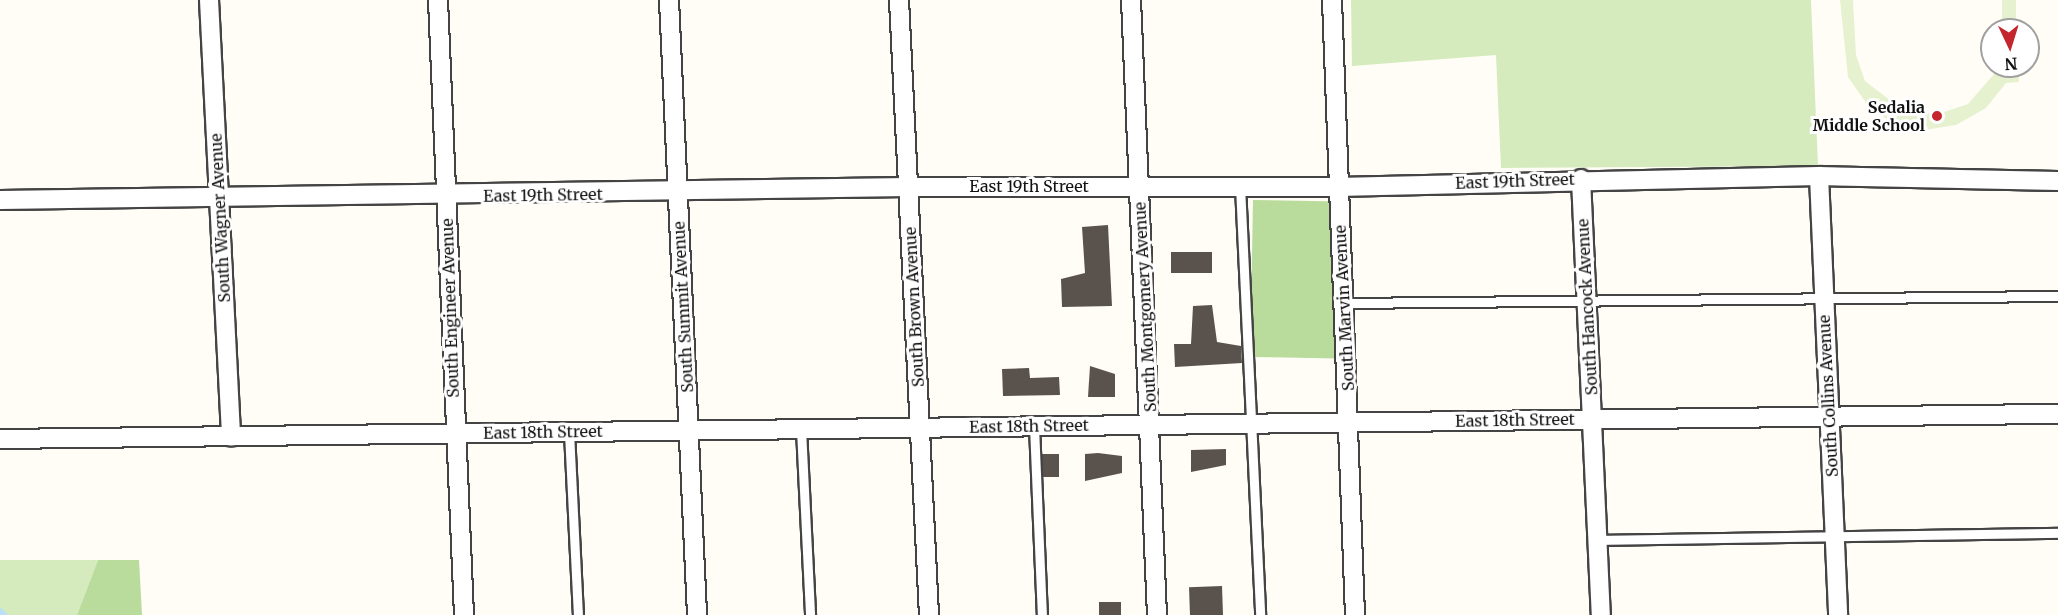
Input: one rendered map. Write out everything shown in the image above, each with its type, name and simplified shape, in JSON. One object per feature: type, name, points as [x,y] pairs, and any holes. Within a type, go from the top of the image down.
[{"type":"street","name":"South Wagner Avenue","points":[[209,0],[231,436]]},
{"type":"street","name":"South Engineer Avenue","points":[[438,0],[464,615]]},
{"type":"street","name":"South Summit Avenue","points":[[669,0],[698,615]]},
{"type":"street","name":"South Brown Avenue","points":[[899,0],[929,615]]},
{"type":"street","name":"South Montgomery Avenue","points":[[1131,0],[1151,425],[1157,615]]},
{"type":"street","name":"South Marvin Avenue","points":[[1332,0],[1337,187],[1350,422],[1355,615]]},
{"type":"street","name":"East 19th Street","points":[[0,200],[678,194],[908,187],[1337,187],[1581,179],[1819,177],[2058,181]]},
{"type":"street","name":"South Collins Avenue","points":[[1819,177],[1838,615]]},
{"type":"street","name":"South Hancock Avenue","points":[[1581,179],[1601,615]]},
{"type":"street","name":"East 18th Street","points":[[0,439],[2058,414]]},
{"type":"lane","points":[[1240,186],[1260,615]]},
{"type":"lane","points":[[1343,303],[2058,296]]},
{"type":"lane","points":[[1034,426],[1042,615]]},
{"type":"lane","points":[[801,429],[810,615]]},
{"type":"lane","points":[[569,432],[578,615]]},
{"type":"lane","points":[[1598,540],[2058,533]]},
{"type":"green space","points":[[1351,0],[1811,0],[1818,166],[1501,168],[1496,55],[1352,66]]},
{"type":"green space","points":[[1840,0],[1853,0],[1856,55],[1865,81],[1904,111],[1938,114],[1968,104],[1991,78],[2019,78],[2019,82],[2006,83],[1986,108],[1956,125],[1924,130],[1889,120],[1871,110],[1848,77]]},
{"type":"green space","points":[[2002,0],[2016,0],[2016,18],[2002,18]]},
{"type":"green space","points":[[1253,200],[1340,202],[1337,358],[1250,357]]},
{"type":"green space","points":[[0,560],[98,560],[77,615],[0,615]]},
{"type":"green space","points":[[98,560],[139,560],[142,615],[77,615]]},
{"type":"building","points":[[1108,225],[1112,306],[1062,307],[1061,279],[1085,273],[1082,227]]},
{"type":"building","points":[[1171,252],[1212,252],[1212,273],[1171,273]]},
{"type":"building","points":[[1212,305],[1217,342],[1241,346],[1242,363],[1175,367],[1174,344],[1191,344],[1193,306]]},
{"type":"building","points":[[1090,366],[1115,374],[1115,397],[1088,397]]},
{"type":"building","points":[[1029,368],[1030,378],[1059,377],[1060,395],[1003,396],[1002,369]]},
{"type":"building","points":[[1226,449],[1226,465],[1191,472],[1191,450]]},
{"type":"building","points":[[1042,454],[1059,454],[1059,477],[1042,477]]},
{"type":"building","points":[[1085,454],[1122,456],[1122,473],[1085,481]]},
{"type":"building","points":[[1222,586],[1223,615],[1190,615],[1189,587]]},
{"type":"building","points":[[1099,602],[1121,602],[1121,615],[1099,615]]},
{"type":"waterway","points":[[0,610],[5,615]]},
{"type":"place","name":"Sedalia Middle School","points":[[1937,116]]}]
